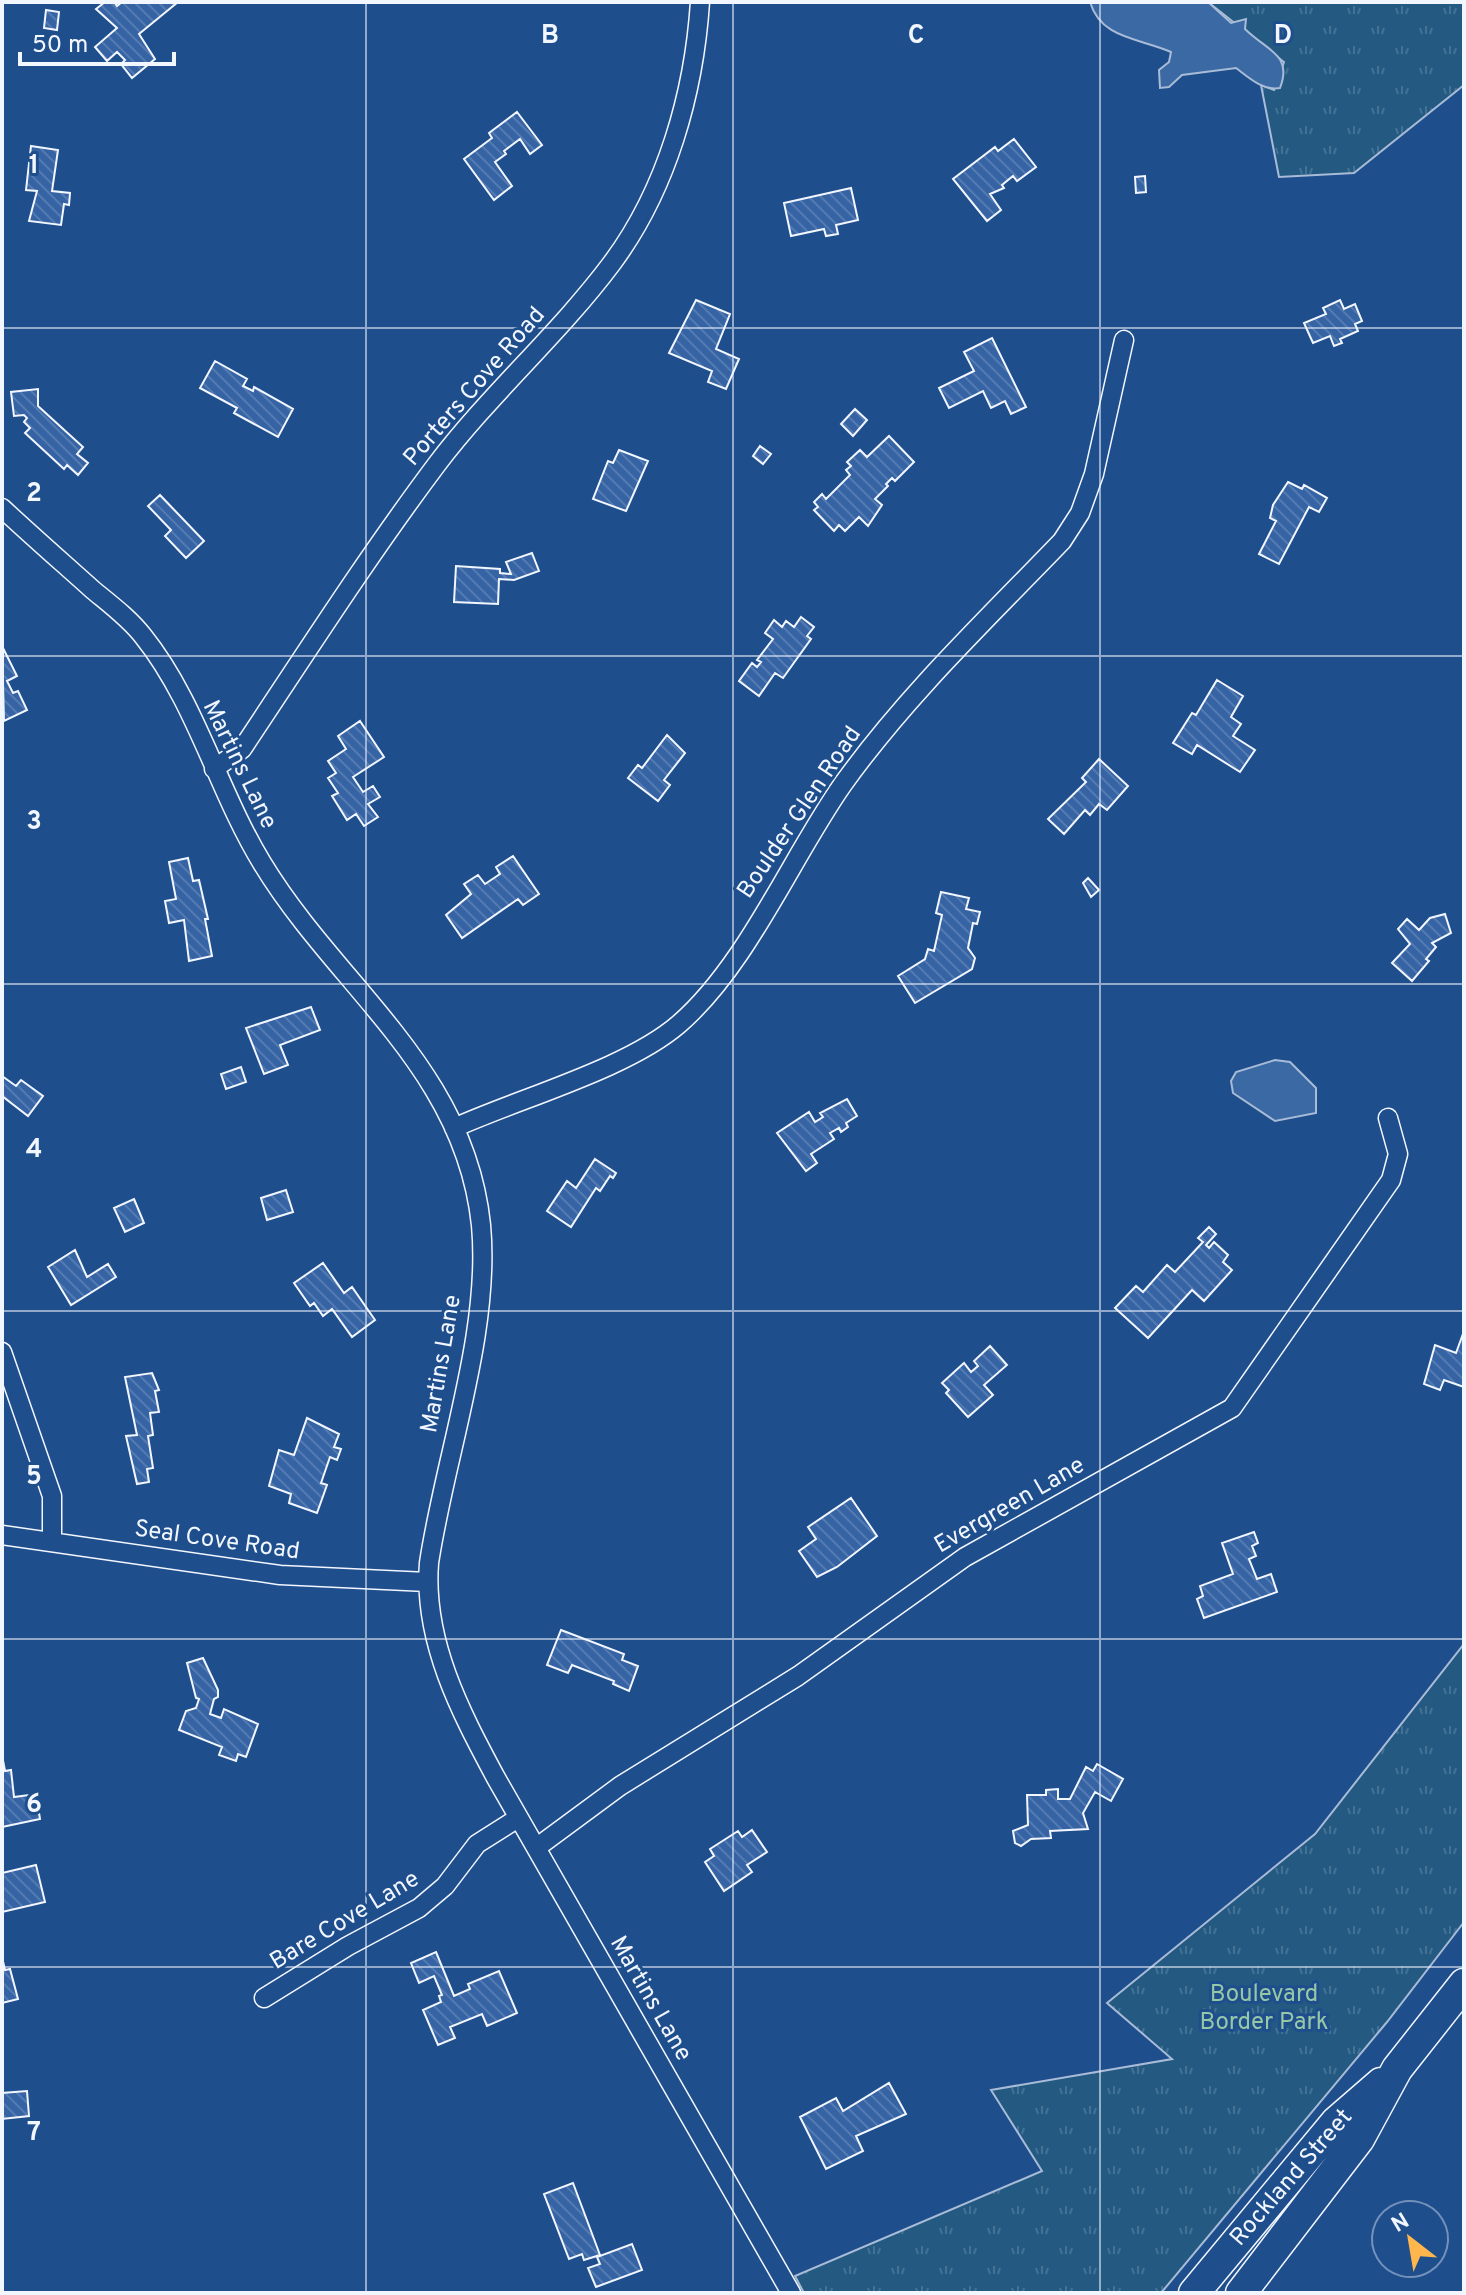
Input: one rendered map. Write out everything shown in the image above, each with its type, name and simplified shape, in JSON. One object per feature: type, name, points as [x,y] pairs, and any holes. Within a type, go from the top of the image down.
[{"type":"main road","name":"Rockland Street","points":[[1241,2293],[1359,2139],[1397,2069],[1464,1984]]},
{"type":"main road","name":"Rockland Street","points":[[1194,2293],[1336,2122],[1397,2069]]},
{"type":"street","name":"Porters Cove Road","points":[[214,769],[242,749],[439,462],[587,293],[631,234],[657,186],[673,143],[698,31],[700,2]]},
{"type":"street","name":"Boulder Glen Road","points":[[454,1128],[639,1051],[690,1014],[743,944],[829,804],[868,750],[1075,522],[1094,474],[1124,340]]},
{"type":"street","name":"Martins Lane","points":[[5,517],[140,632],[167,672],[274,883],[397,1031],[454,1128],[478,1202],[481,1285],[427,1582],[431,1624],[444,1670],[484,1756],[518,1818],[791,2293]]},
{"type":"street","name":"Evergreen Lane","points":[[536,1848],[620,1786],[798,1676],[965,1557],[1232,1408],[1391,1180],[1398,1154],[1388,1118]]},
{"type":"street","points":[[2,1352],[52,1496],[52,1542]]},
{"type":"street","name":"Seal Cove Road","points":[[2,1535],[280,1575],[427,1582]]},
{"type":"street","name":"Bare Cove Lane","points":[[264,1998],[348,1946],[419,1908],[445,1886],[477,1844],[518,1818]]},
{"type":"green space","points":[[1208,2],[1464,2],[1464,85],[1354,173],[1279,177],[1261,85],[1274,90],[1284,62]]},
{"type":"green space","name":"Boulevard Border Park","points":[[1464,1644],[1464,1922],[1387,2022],[1161,2293],[804,2293],[795,2276],[1042,2171],[991,2090],[1172,2059],[1107,2003],[1315,1834]]},
{"type":"shaded area","points":[[1090,2],[1208,2],[1231,23],[1246,19],[1245,29],[1280,60],[1283,77],[1280,88],[1262,86],[1236,68],[1182,75],[1169,87],[1160,88],[1159,70],[1169,62],[1171,52],[1112,30],[1095,14]]},
{"type":"shaded area","points":[[1275,1060],[1290,1062],[1316,1088],[1316,1113],[1275,1121],[1233,1093],[1231,1081],[1236,1072]]},
{"type":"building","points":[[105,2],[114,2],[117,6],[122,2],[178,2],[139,34],[155,59],[132,78],[121,64],[125,60],[117,52],[107,61],[95,47],[117,28],[96,9]]},
{"type":"building","points":[[46,10],[59,12],[57,30],[44,28]]},
{"type":"building","points":[[517,112],[542,145],[530,154],[520,139],[504,151],[506,154],[495,162],[512,186],[494,200],[464,159],[492,138],[489,133]]},
{"type":"building","points":[[1014,139],[1036,167],[1017,181],[1013,176],[1002,185],[1004,188],[990,194],[1001,210],[987,221],[953,179],[995,147],[998,151]]},
{"type":"building","points":[[31,146],[58,150],[52,191],[70,193],[69,205],[64,204],[61,225],[29,221],[37,191],[26,190]]},
{"type":"building","points":[[1145,176],[1146,192],[1136,193],[1135,177]]},
{"type":"building","points":[[851,188],[858,220],[836,225],[838,234],[826,236],[824,229],[791,236],[784,203]]},
{"type":"building","points":[[696,300],[730,314],[716,349],[739,359],[726,389],[708,382],[712,371],[669,353]]},
{"type":"building","points":[[1340,300],[1344,309],[1355,304],[1362,321],[1355,324],[1358,331],[1340,339],[1342,343],[1334,346],[1330,336],[1313,343],[1304,323],[1326,314],[1323,308]]},
{"type":"building","points":[[992,338],[1026,407],[1011,414],[1005,401],[991,408],[983,391],[949,408],[939,388],[974,371],[964,352]]},
{"type":"building","points":[[215,361],[247,379],[243,386],[253,391],[254,387],[293,409],[278,437],[234,413],[237,408],[200,388]]},
{"type":"building","points":[[38,389],[38,406],[83,447],[77,454],[88,463],[78,475],[67,465],[64,469],[25,433],[30,428],[24,422],[27,418],[24,415],[14,416],[11,392]]},
{"type":"building","points":[[855,409],[867,420],[853,436],[841,424]]},
{"type":"building","points":[[889,436],[914,462],[895,481],[892,478],[875,499],[882,505],[868,526],[859,517],[845,531],[839,525],[834,531],[814,510],[818,507],[814,502],[822,494],[826,499],[850,475],[846,470],[851,466],[847,462],[860,450],[867,457]]},
{"type":"building","points":[[760,446],[771,454],[763,464],[753,456]]},
{"type":"building","points":[[619,450],[648,461],[626,511],[593,499],[608,461],[613,463]]},
{"type":"building","points":[[1288,482],[1302,489],[1304,485],[1327,498],[1319,512],[1309,507],[1279,564],[1259,554],[1276,521],[1270,518],[1273,505]]},
{"type":"building","points":[[160,495],[204,541],[186,558],[165,536],[171,530],[148,506]]},
{"type":"building","points":[[532,553],[539,571],[514,580],[499,579],[498,604],[454,602],[456,566],[500,569],[500,573],[511,574],[506,562]]},
{"type":"building","points":[[801,617],[814,627],[807,636],[811,639],[783,678],[775,673],[759,696],[739,681],[752,663],[757,667],[761,662],[757,660],[773,639],[765,633],[774,620],[782,627],[786,621],[794,627]]},
{"type":"building","points":[[2,646],[17,676],[7,681],[13,693],[18,691],[27,710],[4,721]]},
{"type":"building","points":[[1217,680],[1243,696],[1231,717],[1241,724],[1233,736],[1255,750],[1240,772],[1197,745],[1192,754],[1173,743],[1192,713],[1196,715]]},
{"type":"building","points":[[360,721],[384,757],[353,777],[363,792],[373,786],[380,797],[368,804],[378,817],[364,826],[356,814],[347,820],[332,796],[338,793],[328,778],[336,773],[328,761],[346,749],[338,736]]},
{"type":"building","points":[[667,735],[685,753],[664,780],[670,785],[658,801],[628,778],[638,765],[642,768]]},
{"type":"building","points":[[1099,759],[1128,786],[1107,810],[1099,804],[1090,815],[1085,810],[1064,834],[1048,819],[1086,782],[1082,778]]},
{"type":"building","points":[[513,856],[539,894],[523,905],[518,899],[462,938],[446,915],[471,894],[464,884],[478,875],[485,884],[500,874],[496,867]]},
{"type":"building","points":[[188,858],[193,881],[199,880],[212,956],[189,961],[184,920],[169,923],[165,901],[176,899],[169,862]]},
{"type":"building","points":[[1088,878],[1099,890],[1091,897],[1083,883]]},
{"type":"building","points":[[941,892],[969,898],[966,909],[980,912],[977,924],[973,923],[968,948],[975,958],[972,969],[915,1003],[898,976],[925,959],[928,949],[934,951],[942,915],[936,913]]},
{"type":"building","points":[[1445,914],[1451,933],[1432,943],[1436,947],[1426,959],[1429,961],[1412,981],[1392,963],[1410,944],[1398,929],[1407,919],[1419,930],[1430,918]]},
{"type":"building","points":[[311,1007],[320,1030],[280,1045],[288,1065],[264,1074],[246,1028]]},
{"type":"building","points":[[241,1067],[246,1082],[226,1089],[221,1074]]},
{"type":"building","points":[[2,1076],[16,1086],[21,1080],[43,1096],[28,1116],[2,1096]]},
{"type":"building","points":[[847,1099],[857,1116],[846,1123],[848,1127],[841,1132],[839,1128],[830,1133],[834,1139],[811,1154],[817,1163],[806,1171],[777,1133],[809,1112],[815,1122],[823,1117],[820,1113]]},
{"type":"building","points":[[595,1159],[616,1173],[613,1178],[610,1176],[600,1191],[596,1188],[571,1227],[547,1211],[567,1181],[576,1188]]},
{"type":"building","points":[[286,1190],[293,1212],[267,1220],[261,1198]]},
{"type":"building","points":[[134,1199],[144,1223],[125,1232],[114,1208]]},
{"type":"building","points":[[1209,1227],[1216,1234],[1206,1245],[1209,1248],[1214,1242],[1228,1255],[1223,1262],[1232,1270],[1204,1301],[1192,1290],[1148,1338],[1115,1308],[1136,1286],[1143,1292],[1167,1265],[1175,1272],[1203,1242],[1198,1238]]},
{"type":"building","points":[[75,1250],[87,1277],[108,1264],[116,1277],[71,1305],[48,1267]]},
{"type":"building","points":[[323,1263],[344,1293],[352,1287],[375,1320],[352,1337],[332,1309],[323,1316],[314,1303],[310,1306],[294,1283]]},
{"type":"building","points":[[1464,1331],[1464,1387],[1444,1380],[1440,1390],[1424,1384],[1435,1345],[1456,1353]]},
{"type":"building","points":[[990,1346],[1007,1365],[984,1385],[993,1395],[968,1417],[946,1393],[949,1390],[942,1383],[964,1363],[971,1372],[978,1366],[974,1361]]},
{"type":"building","points":[[152,1373],[159,1390],[155,1391],[159,1412],[150,1413],[153,1435],[148,1436],[153,1468],[147,1469],[149,1482],[137,1484],[126,1436],[137,1435],[125,1377]]},
{"type":"building","points":[[307,1418],[339,1434],[334,1447],[341,1449],[337,1460],[330,1457],[321,1483],[327,1485],[317,1513],[289,1503],[291,1494],[269,1486],[279,1450],[294,1455]]},
{"type":"building","points":[[851,1498],[877,1536],[837,1567],[817,1577],[799,1551],[816,1539],[808,1527]]},
{"type":"building","points":[[1254,1532],[1258,1543],[1252,1546],[1256,1556],[1249,1559],[1257,1579],[1271,1574],[1277,1592],[1204,1618],[1197,1599],[1203,1596],[1200,1586],[1233,1574],[1222,1543]]},
{"type":"building","points":[[561,1630],[624,1654],[622,1660],[638,1666],[629,1691],[613,1684],[614,1681],[572,1665],[568,1673],[547,1665]]},
{"type":"building","points":[[203,1658],[218,1690],[210,1714],[221,1718],[224,1709],[258,1724],[246,1757],[238,1754],[236,1761],[219,1755],[222,1747],[179,1730],[186,1711],[196,1708],[199,1699],[196,1698],[187,1663]]},
{"type":"building","points":[[2,1755],[5,1771],[11,1770],[14,1797],[36,1794],[40,1819],[2,1827]]},
{"type":"building","points":[[1097,1764],[1123,1779],[1111,1801],[1095,1792],[1083,1813],[1088,1829],[1050,1831],[1051,1838],[1031,1839],[1021,1846],[1015,1843],[1013,1831],[1028,1825],[1027,1795],[1046,1795],[1046,1790],[1058,1789],[1058,1799],[1070,1799],[1086,1767],[1093,1771]]},
{"type":"building","points":[[752,1830],[767,1852],[747,1865],[752,1872],[724,1891],[705,1862],[714,1856],[710,1849],[738,1831],[742,1837]]},
{"type":"building","points":[[36,1865],[45,1902],[2,1912],[2,1873]]},
{"type":"building","points":[[436,1952],[454,1996],[470,1989],[468,1984],[499,1971],[517,2013],[487,2026],[482,2014],[450,2027],[455,2038],[438,2045],[423,2010],[441,2002],[439,1996],[442,1995],[434,1976],[419,1983],[411,1963]]},
{"type":"building","points":[[2,1957],[5,1970],[10,1969],[18,1999],[2,2003]]},
{"type":"building","points":[[889,2083],[906,2114],[856,2136],[863,2151],[826,2169],[800,2117],[836,2098],[843,2111]]},
{"type":"building","points":[[27,2091],[29,2116],[2,2119],[2,2093]]},
{"type":"building","points":[[573,2183],[600,2255],[584,2260],[582,2254],[569,2259],[544,2194]]},
{"type":"building","points":[[632,2244],[642,2270],[596,2287],[588,2268],[600,2264],[597,2257]]}]
